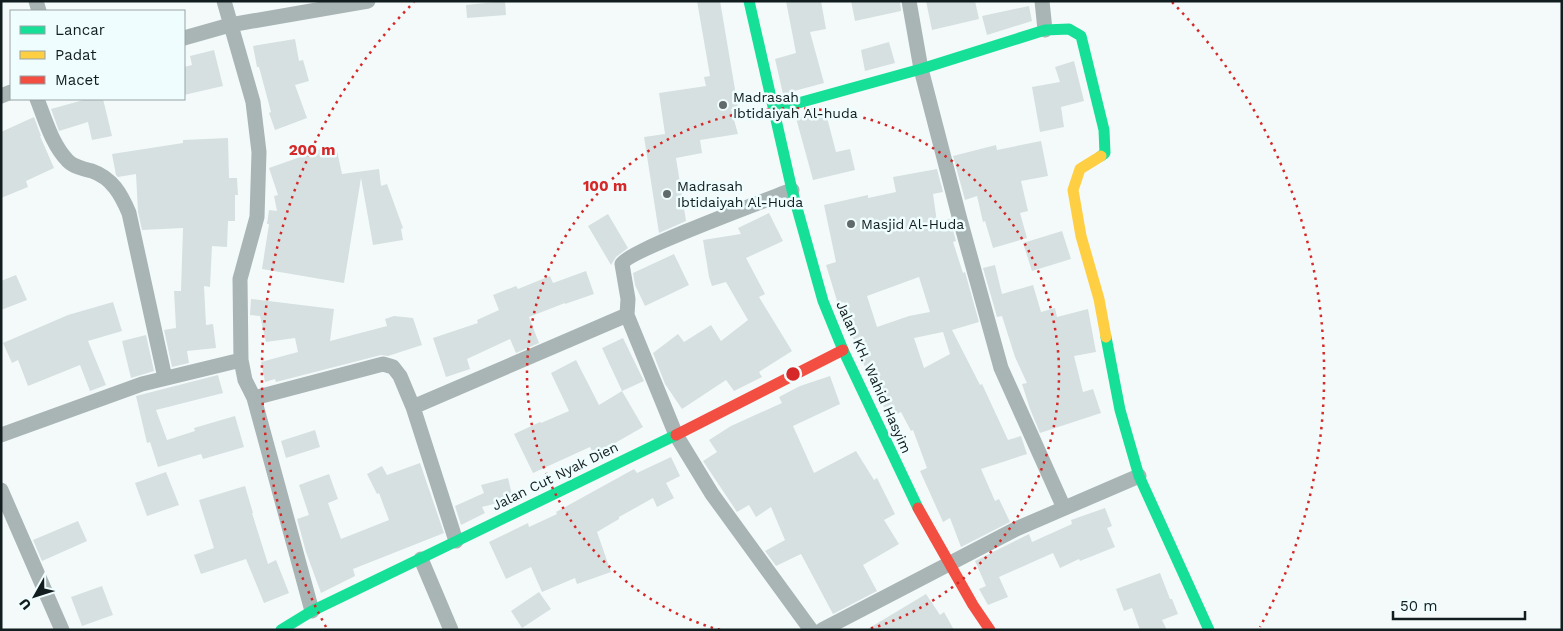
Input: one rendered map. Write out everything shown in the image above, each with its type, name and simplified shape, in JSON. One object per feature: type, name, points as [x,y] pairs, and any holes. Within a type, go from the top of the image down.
[{"type":"street","points":[[224,1],[253,102],[259,152],[257,216],[240,279],[241,360],[245,380],[254,398],[312,611]]},
{"type":"street","points":[[185,38],[230,25],[368,1]]},
{"type":"street","name":"Jalan KH. Wahid Hasyim","points":[[748,1],[792,190],[823,301],[843,350],[924,519],[973,605],[990,630]]},
{"type":"street","points":[[909,1],[921,69],[1001,368],[1064,508]]},
{"type":"street","points":[[1042,1],[1045,30]]},
{"type":"street","points":[[773,110],[921,69],[1045,30],[1069,29],[1082,36],[1104,130],[1105,153],[1080,169],[1072,190],[1081,236],[1099,299],[1120,410],[1139,476],[1209,630]]},
{"type":"street","points":[[37,100],[62,154],[69,162],[104,176],[119,192],[124,201],[129,213],[165,378]]},
{"type":"street","points":[[792,190],[716,219],[624,260],[622,264],[628,299],[627,314],[676,434],[712,494],[810,630]]},
{"type":"street","points":[[413,407],[627,314]]},
{"type":"street","name":"Jalan Cut Nyak Dien","points":[[281,630],[312,611],[676,434],[843,350]]},
{"type":"street","points":[[1,435],[142,384],[241,360]]},
{"type":"street","points":[[254,398],[383,364],[394,367],[400,376],[413,407],[456,541]]},
{"type":"street","points":[[822,630],[1016,529],[1139,476]]},
{"type":"street","points":[[1,490],[62,630]]},
{"type":"street","points":[[421,559],[451,630]]},
{"type":"building","points":[[505,1],[506,15],[467,18],[466,5]]},
{"type":"building","points":[[697,1],[720,1],[738,107],[731,109],[738,134],[700,140],[702,153],[676,158],[686,221],[659,233],[644,137],[665,134],[659,93],[706,86],[704,77],[710,76]]},
{"type":"building","points":[[786,1],[821,1],[826,29],[810,32],[824,83],[783,94],[775,59],[796,53]]},
{"type":"building","points":[[851,1],[900,1],[901,11],[855,21]]},
{"type":"building","points":[[926,1],[975,1],[979,19],[932,30]]},
{"type":"building","points":[[1029,6],[1032,21],[987,35],[982,16]]},
{"type":"building","points":[[295,39],[299,61],[303,60],[309,81],[295,85],[307,118],[275,130],[253,46]]},
{"type":"building","points":[[889,42],[895,63],[865,71],[861,50]]},
{"type":"building","points":[[214,50],[223,86],[185,95],[185,67],[192,65],[190,56]]},
{"type":"building","points":[[1074,61],[1084,101],[1061,107],[1064,127],[1040,132],[1032,87],[1060,82],[1055,67]]},
{"type":"building","points":[[83,100],[103,100],[112,136],[92,140],[88,122],[59,131],[51,109]]},
{"type":"building","points":[[825,110],[836,152],[850,149],[855,170],[813,180],[796,118]]},
{"type":"building","points":[[34,117],[54,168],[26,181],[28,187],[1,198],[1,132]]},
{"type":"building","points":[[228,138],[229,178],[237,178],[238,195],[235,195],[235,221],[228,221],[227,247],[212,246],[210,287],[204,286],[206,325],[213,324],[216,348],[187,351],[189,363],[172,367],[164,330],[176,328],[174,291],[181,291],[183,228],[142,230],[138,212],[136,174],[118,177],[112,154],[183,143],[183,140]]},
{"type":"building","points":[[1041,141],[1048,176],[1021,181],[1028,211],[1020,213],[1027,238],[993,248],[985,221],[983,222],[977,196],[965,200],[953,156],[996,145],[997,150]]},
{"type":"building","points":[[336,146],[342,174],[379,169],[381,186],[387,184],[403,228],[401,229],[403,240],[373,245],[361,178],[344,283],[262,269],[269,224],[267,224],[269,210],[277,211],[274,196],[278,195],[269,168],[303,156],[302,153]]},
{"type":"building","points":[[937,169],[943,192],[933,194],[937,222],[950,219],[956,241],[953,242],[963,273],[965,272],[979,322],[952,330],[980,385],[982,384],[1008,440],[1021,436],[1027,454],[981,469],[995,501],[999,499],[1010,522],[961,547],[950,518],[943,522],[920,471],[927,468],[913,430],[911,431],[901,412],[889,418],[859,354],[844,302],[838,304],[826,265],[836,262],[824,205],[868,195],[868,198],[896,192],[893,177]],"holes":[[[919,277],[930,312],[909,316],[877,327],[867,296]],[[943,332],[950,354],[924,368],[914,338]]]},
{"type":"building","points":[[769,213],[783,241],[746,258],[765,294],[759,297],[792,351],[759,372],[762,377],[734,391],[726,380],[682,409],[665,384],[653,353],[678,334],[684,342],[711,325],[721,341],[748,320],[726,282],[712,286],[703,240],[741,234],[738,228]]},
{"type":"building","points":[[608,214],[628,248],[616,257],[611,265],[588,226]]},
{"type":"building","points":[[1062,231],[1071,259],[1032,271],[1023,243]]},
{"type":"building","points":[[674,254],[689,285],[645,306],[635,285],[633,273]]},
{"type":"building","points":[[995,265],[1002,294],[1033,285],[1041,312],[1055,308],[1057,317],[1088,309],[1096,352],[1074,356],[1083,392],[1093,389],[1101,413],[1040,433],[1022,384],[1027,383],[1015,357],[1002,316],[997,317],[983,268]]},
{"type":"building","points":[[586,271],[594,294],[529,317],[539,343],[516,353],[510,339],[467,359],[470,369],[446,377],[433,338],[478,323],[477,320],[499,310],[493,295],[516,286],[518,289],[550,276],[553,283]]},
{"type":"building","points":[[16,275],[27,300],[1,310],[1,281]]},
{"type":"building","points":[[251,299],[334,309],[330,341],[387,326],[385,319],[394,316],[413,318],[422,345],[388,356],[381,355],[276,382],[275,379],[265,382],[261,362],[298,352],[295,338],[266,342],[260,316],[250,315]]},
{"type":"building","points":[[113,302],[122,331],[88,341],[106,385],[90,391],[80,365],[28,386],[18,360],[12,363],[3,343],[68,315]]},
{"type":"building","points":[[146,335],[154,371],[131,378],[122,341]]},
{"type":"building","points":[[623,338],[644,381],[622,391],[602,348]]},
{"type":"building","points":[[576,360],[599,405],[622,391],[643,427],[615,443],[618,448],[596,459],[590,447],[533,473],[514,434],[569,411],[551,373]]},
{"type":"building","points":[[218,375],[223,393],[156,410],[167,440],[195,431],[194,428],[235,416],[244,447],[203,459],[201,454],[158,467],[150,442],[147,443],[136,396]]},
{"type":"building","points":[[830,376],[840,404],[793,426],[814,473],[856,451],[874,480],[877,478],[895,514],[884,520],[899,544],[863,565],[877,591],[833,614],[801,554],[776,566],[765,551],[785,540],[771,507],[756,517],[749,505],[737,512],[703,461],[717,452],[709,440],[731,426],[782,403],[779,397],[800,386]]},
{"type":"building","points":[[315,430],[320,447],[286,458],[281,441]]},
{"type":"building","points":[[671,457],[680,476],[666,483],[674,498],[657,507],[653,498],[597,532],[611,572],[577,584],[575,578],[542,592],[531,567],[506,579],[489,542],[528,523],[529,527],[557,514],[556,512],[634,469],[637,473]]},
{"type":"building","points":[[420,463],[444,533],[353,569],[355,576],[321,593],[306,552],[297,519],[309,515],[299,485],[329,474],[338,499],[328,503],[341,539],[389,520],[379,493],[377,494],[367,474],[382,466],[387,475]]},
{"type":"building","points":[[166,472],[179,505],[147,516],[135,483]]},
{"type":"building","points":[[508,478],[513,499],[482,507],[485,513],[461,525],[455,506],[484,493],[481,485]]},
{"type":"building","points":[[245,486],[268,564],[276,560],[289,593],[264,603],[246,559],[201,574],[194,555],[214,548],[199,500]]},
{"type":"building","points":[[1105,508],[1112,526],[1107,528],[1115,547],[1080,561],[1079,559],[1060,568],[1053,553],[999,577],[1008,597],[988,605],[979,589],[986,586],[975,561],[1029,534],[1032,542],[1072,524],[1071,520]]},
{"type":"building","points":[[78,521],[87,541],[42,561],[33,540]]},
{"type":"building","points":[[1160,573],[1178,614],[1162,620],[1167,630],[1140,630],[1132,608],[1124,611],[1116,589]]},
{"type":"building","points":[[102,586],[113,615],[82,626],[71,597]]},
{"type":"building","points":[[539,592],[551,609],[522,628],[511,611]]},
{"type":"building","points":[[926,594],[940,615],[944,612],[954,630],[866,630]]},
{"type":"traffic: fast","points":[[749,1],[792,190],[823,301],[843,350],[918,508]]},
{"type":"traffic: fast","points":[[773,110],[921,69],[1045,30],[1069,29],[1081,36],[1104,130],[1105,153],[1101,156]]},
{"type":"traffic: fast","points":[[1106,337],[1120,410],[1139,476],[1209,630]]},
{"type":"traffic: fast","points":[[281,630],[312,611],[676,435]]},
{"type":"traffic: slow","points":[[1101,156],[1080,169],[1073,190],[1081,236],[1099,299],[1106,337]]},
{"type":"traffic: jam","points":[[676,435],[843,350]]},
{"type":"traffic: jam","points":[[918,508],[973,605],[990,630]]},
{"type":"place","name":"Madrasah Ibtidaiyah Al-huda","points":[[723,105]]},
{"type":"place","name":"Madrasah Ibtidaiyah Al-Huda","points":[[667,194]]},
{"type":"place","name":"Masjid Al-Huda","points":[[851,224]]}]
